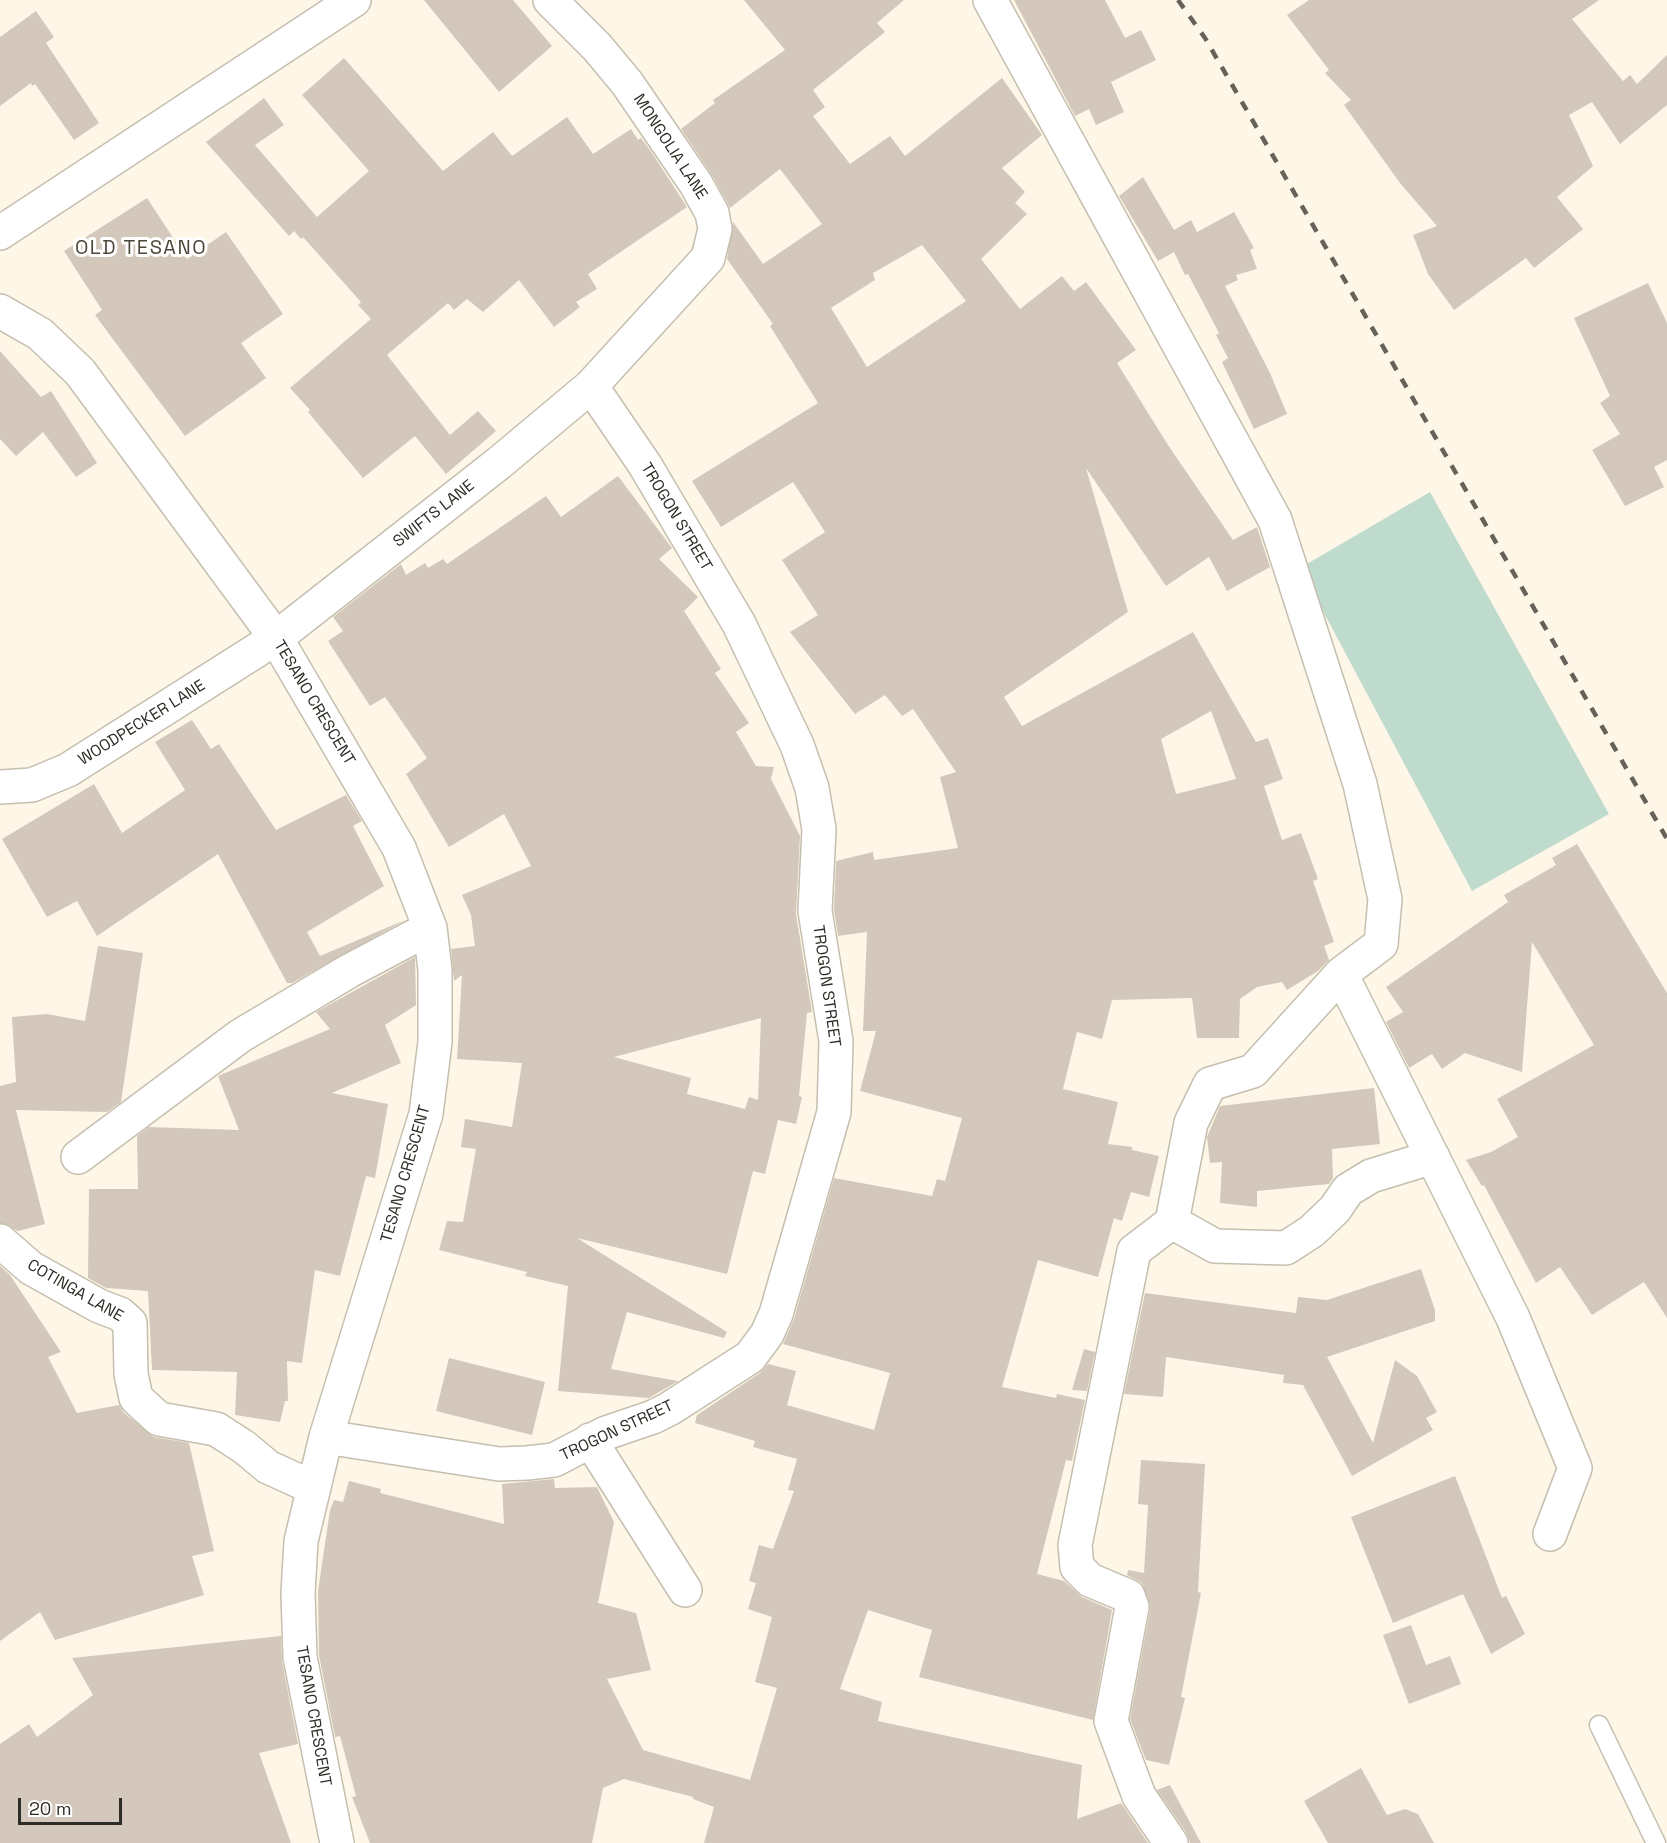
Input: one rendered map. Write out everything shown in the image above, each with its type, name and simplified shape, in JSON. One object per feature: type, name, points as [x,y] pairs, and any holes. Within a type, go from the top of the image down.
[{"type":"street","points":[[0,233],[354,0]]},
{"type":"street","name":"MONGOLIA LANE","points":[[549,0],[597,47],[627,83],[696,184],[712,213],[715,229],[708,258],[591,386]]},
{"type":"street","points":[[990,0],[1275,520],[1360,784],[1385,898],[1381,944],[1341,975],[1253,1071],[1210,1084],[1191,1123],[1172,1221],[1134,1251],[1075,1545],[1077,1567],[1090,1580],[1128,1596],[1132,1607],[1111,1721],[1139,1796],[1171,1843]]},
{"type":"street","name":"TESANO CRESCENT","points":[[0,310],[40,334],[80,372],[276,638],[399,848],[430,928],[435,970],[435,1042],[426,1114],[326,1437],[301,1541],[298,1593],[300,1657],[338,1843]]},
{"type":"street","name":"SWIFTS LANE","points":[[276,638],[499,463],[591,386]]},
{"type":"street","name":"TROGON STREET","points":[[326,1437],[499,1464],[554,1460],[574,1452],[590,1440],[669,1409],[750,1357],[767,1334],[776,1314],[834,1112],[836,1041],[815,911],[819,829],[812,788],[797,744],[739,624],[645,465],[591,386]]},
{"type":"street","name":"WOODPECKER LANE","points":[[0,787],[32,785],[68,770],[276,638]]},
{"type":"street","points":[[78,1158],[240,1036],[349,971],[430,928]]},
{"type":"street","points":[[1341,975],[1513,1318],[1575,1468],[1550,1534]]},
{"type":"street","points":[[1172,1221],[1215,1246],[1286,1248],[1312,1231],[1335,1209],[1348,1190],[1371,1176],[1433,1157]]},
{"type":"street","name":"COTINGA LANE","points":[[0,1241],[31,1268],[99,1306],[120,1314],[130,1323],[131,1374],[136,1398],[159,1419],[216,1430],[244,1447],[268,1467],[314,1488]]},
{"type":"street","points":[[590,1440],[685,1590]]},
{"type":"lane","points":[[1599,1725],[1656,1843]]},
{"type":"green space","points":[[1430,492],[1609,814],[1472,891],[1300,568]]},
{"type":"building","points":[[424,0],[513,0],[552,46],[499,92]]},
{"type":"building","points":[[744,0],[904,0],[877,23],[885,32],[813,90],[825,107],[813,116],[850,164],[890,136],[905,156],[1002,78],[1042,135],[1002,168],[1025,192],[1015,203],[1027,214],[981,259],[1020,309],[1062,276],[1074,291],[1086,282],[1136,350],[1117,363],[1168,445],[1233,540],[1257,527],[1270,567],[1227,591],[1209,557],[1166,586],[1086,468],[1128,612],[1004,697],[1022,726],[1193,632],[1256,742],[1268,738],[1283,779],[1264,786],[1282,840],[1301,833],[1318,879],[1313,881],[1334,942],[1324,946],[1329,960],[1318,971],[1287,990],[1282,982],[1257,987],[1240,999],[1239,1038],[1197,1038],[1192,998],[1112,1000],[1102,1039],[1077,1032],[1063,1089],[1118,1102],[1108,1144],[1132,1147],[1132,1150],[1159,1156],[1149,1197],[1131,1192],[1122,1221],[1114,1218],[1098,1277],[1038,1260],[1002,1387],[1056,1398],[1057,1394],[1085,1400],[1072,1461],[1066,1460],[1037,1574],[1064,1581],[1082,1597],[1112,1610],[1093,1720],[919,1677],[932,1630],[868,1610],[840,1689],[882,1702],[878,1721],[1082,1765],[1077,1819],[1121,1803],[1148,1843],[704,1843],[714,1807],[693,1799],[693,1797],[624,1779],[603,1788],[592,1843],[370,1843],[352,1797],[356,1796],[340,1736],[335,1737],[319,1655],[318,1591],[330,1510],[334,1500],[343,1502],[349,1481],[381,1489],[380,1493],[504,1524],[502,1484],[554,1479],[555,1488],[597,1487],[614,1522],[598,1603],[636,1613],[651,1670],[607,1679],[643,1750],[750,1780],[777,1688],[755,1682],[772,1617],[748,1609],[756,1583],[749,1581],[759,1545],[773,1549],[794,1491],[788,1490],[797,1459],[753,1447],[755,1441],[695,1423],[697,1415],[760,1373],[768,1364],[796,1371],[787,1405],[874,1430],[890,1373],[783,1344],[794,1319],[834,1178],[932,1196],[937,1179],[945,1181],[962,1118],[860,1091],[876,1031],[863,1031],[867,932],[838,936],[834,910],[836,861],[873,852],[874,860],[958,848],[940,777],[956,772],[913,709],[902,716],[885,695],[855,714],[790,632],[818,615],[782,560],[825,532],[793,482],[721,527],[692,481],[818,403],[770,326],[773,324],[727,259],[733,222],[763,264],[822,224],[780,169],[730,208],[712,175],[681,129],[715,103],[713,100],[785,50]],"holes":[[[922,245],[966,301],[867,367],[831,308],[875,280],[873,273]],[[1211,711],[1236,779],[1176,794],[1161,739]]]},
{"type":"building","points":[[1014,0],[1105,0],[1125,38],[1141,30],[1156,60],[1111,82],[1124,112],[1096,125],[1089,109],[1075,116]]},
{"type":"building","points":[[1309,0],[1599,0],[1572,19],[1623,81],[1630,75],[1637,84],[1667,55],[1667,105],[1620,144],[1592,102],[1569,115],[1593,166],[1557,197],[1583,229],[1534,268],[1526,258],[1454,310],[1428,274],[1413,235],[1437,226],[1400,183],[1344,105],[1351,100],[1325,73],[1329,70],[1287,15]]},
{"type":"building","points":[[36,11],[54,37],[46,43],[99,123],[74,140],[35,84],[32,86],[31,83],[0,106],[0,37]]},
{"type":"building","points":[[344,58],[443,171],[493,132],[512,156],[567,117],[593,154],[631,129],[638,140],[641,138],[650,150],[687,207],[588,274],[597,289],[576,302],[580,307],[554,327],[519,280],[483,312],[467,299],[454,310],[448,303],[387,355],[450,435],[478,411],[496,431],[446,474],[415,436],[363,478],[290,388],[371,319],[358,305],[361,302],[303,237],[301,239],[294,231],[289,236],[206,142],[264,98],[284,125],[255,145],[317,217],[369,171],[302,95]]},
{"type":"building","points":[[1143,177],[1174,230],[1191,220],[1197,232],[1234,212],[1254,248],[1250,250],[1257,269],[1236,275],[1238,280],[1225,286],[1270,373],[1287,414],[1254,429],[1222,362],[1228,358],[1216,335],[1219,333],[1188,274],[1185,275],[1174,252],[1158,261],[1119,196]]},
{"type":"building","points":[[147,198],[187,259],[226,232],[283,314],[241,343],[266,378],[185,436],[95,315],[102,310],[64,251]]},
{"type":"building","points":[[1648,283],[1667,323],[1667,460],[1654,467],[1664,487],[1625,506],[1592,450],[1620,434],[1600,403],[1610,396],[1574,318]]},
{"type":"building","points":[[0,351],[41,397],[51,391],[97,463],[76,477],[43,432],[16,456],[0,439]]},
{"type":"building","points":[[618,476],[672,548],[659,559],[698,597],[684,611],[721,669],[715,673],[749,723],[736,732],[756,766],[774,767],[771,779],[800,836],[796,914],[812,1012],[807,1013],[799,1096],[802,1097],[796,1124],[778,1120],[765,1174],[753,1171],[727,1274],[577,1238],[727,1332],[724,1338],[627,1312],[611,1369],[678,1381],[649,1398],[558,1391],[568,1286],[525,1276],[527,1272],[439,1250],[447,1221],[463,1222],[476,1149],[461,1147],[465,1119],[512,1127],[522,1063],[457,1059],[462,975],[454,981],[451,949],[475,946],[471,915],[462,895],[531,866],[504,814],[449,847],[406,774],[427,758],[385,697],[370,706],[328,641],[343,631],[333,617],[401,564],[406,575],[425,563],[428,568],[443,559],[447,564],[546,496],[561,517]],"holes":[[[761,1018],[758,1100],[749,1097],[745,1109],[687,1094],[691,1078],[614,1057]]]},
{"type":"building","points":[[192,720],[211,749],[219,744],[276,830],[346,795],[362,821],[353,826],[384,886],[307,932],[320,956],[405,920],[292,983],[287,983],[218,854],[97,936],[77,901],[47,917],[2,839],[94,784],[122,833],[185,790],[155,742]]},
{"type":"building","points":[[1577,844],[1667,993],[1667,1318],[1644,1282],[1592,1315],[1560,1267],[1536,1283],[1484,1185],[1482,1186],[1466,1160],[1491,1152],[1518,1137],[1497,1099],[1594,1045],[1532,942],[1522,1072],[1465,1053],[1442,1069],[1432,1054],[1409,1068],[1386,1022],[1403,1012],[1386,987],[1508,902],[1504,895],[1556,865],[1552,858]]},
{"type":"building","points":[[98,946],[143,953],[121,1102],[107,1112],[16,1110],[45,1224],[18,1231],[0,1223],[0,1086],[16,1082],[12,1017],[47,1014],[85,1021]]},
{"type":"building","points":[[415,957],[416,1005],[385,1025],[401,1063],[332,1093],[388,1104],[375,1178],[366,1176],[340,1276],[315,1270],[302,1363],[287,1361],[288,1401],[285,1401],[280,1422],[235,1415],[237,1372],[152,1370],[148,1291],[106,1288],[88,1278],[89,1189],[138,1189],[137,1136],[149,1127],[239,1130],[218,1076],[330,1029],[316,1012]]},
{"type":"building","points":[[1374,1088],[1380,1144],[1332,1149],[1333,1178],[1329,1184],[1257,1191],[1257,1207],[1220,1203],[1222,1162],[1210,1163],[1207,1137],[1220,1106]]},
{"type":"building","points":[[0,1266],[10,1275],[61,1352],[48,1357],[77,1413],[119,1405],[123,1412],[154,1437],[189,1443],[214,1551],[192,1556],[204,1595],[55,1640],[40,1612],[0,1641]]},
{"type":"building","points":[[1421,1269],[1435,1310],[1435,1321],[1327,1357],[1373,1443],[1395,1360],[1417,1376],[1437,1412],[1426,1418],[1433,1430],[1352,1476],[1303,1385],[1283,1383],[1284,1375],[1166,1357],[1163,1397],[1124,1394],[1145,1293],[1296,1313],[1298,1297],[1327,1300]]},
{"type":"building","points":[[1084,1349],[1095,1352],[1087,1391],[1072,1390]]},
{"type":"building","points":[[449,1358],[545,1382],[532,1435],[436,1411]]},
{"type":"building","points":[[1141,1460],[1205,1464],[1198,1592],[1201,1593],[1181,1697],[1185,1698],[1169,1765],[1146,1760],[1130,1719],[1150,1610],[1142,1583],[1127,1575],[1128,1570],[1144,1573],[1148,1505],[1138,1504]]},
{"type":"building","points":[[1455,1476],[1502,1598],[1506,1596],[1525,1634],[1491,1654],[1463,1594],[1393,1623],[1351,1517]]},
{"type":"building","points":[[1411,1625],[1426,1665],[1450,1656],[1461,1684],[1409,1704],[1383,1635]]},
{"type":"building","points":[[281,1636],[282,1661],[298,1744],[259,1753],[291,1843],[0,1843],[0,1744],[29,1724],[37,1737],[93,1695],[72,1658]]},
{"type":"building","points":[[1361,1768],[1387,1815],[1405,1809],[1418,1814],[1434,1843],[1328,1843],[1304,1801]]},
{"type":"building","points":[[1170,1785],[1201,1843],[1190,1843],[1186,1832],[1157,1790]]},
{"type":"railway","points":[[1178,0],[1205,38],[1667,839]]},
{"type":"district","name":"OLD TESANO","points":[[141,249]]}]
